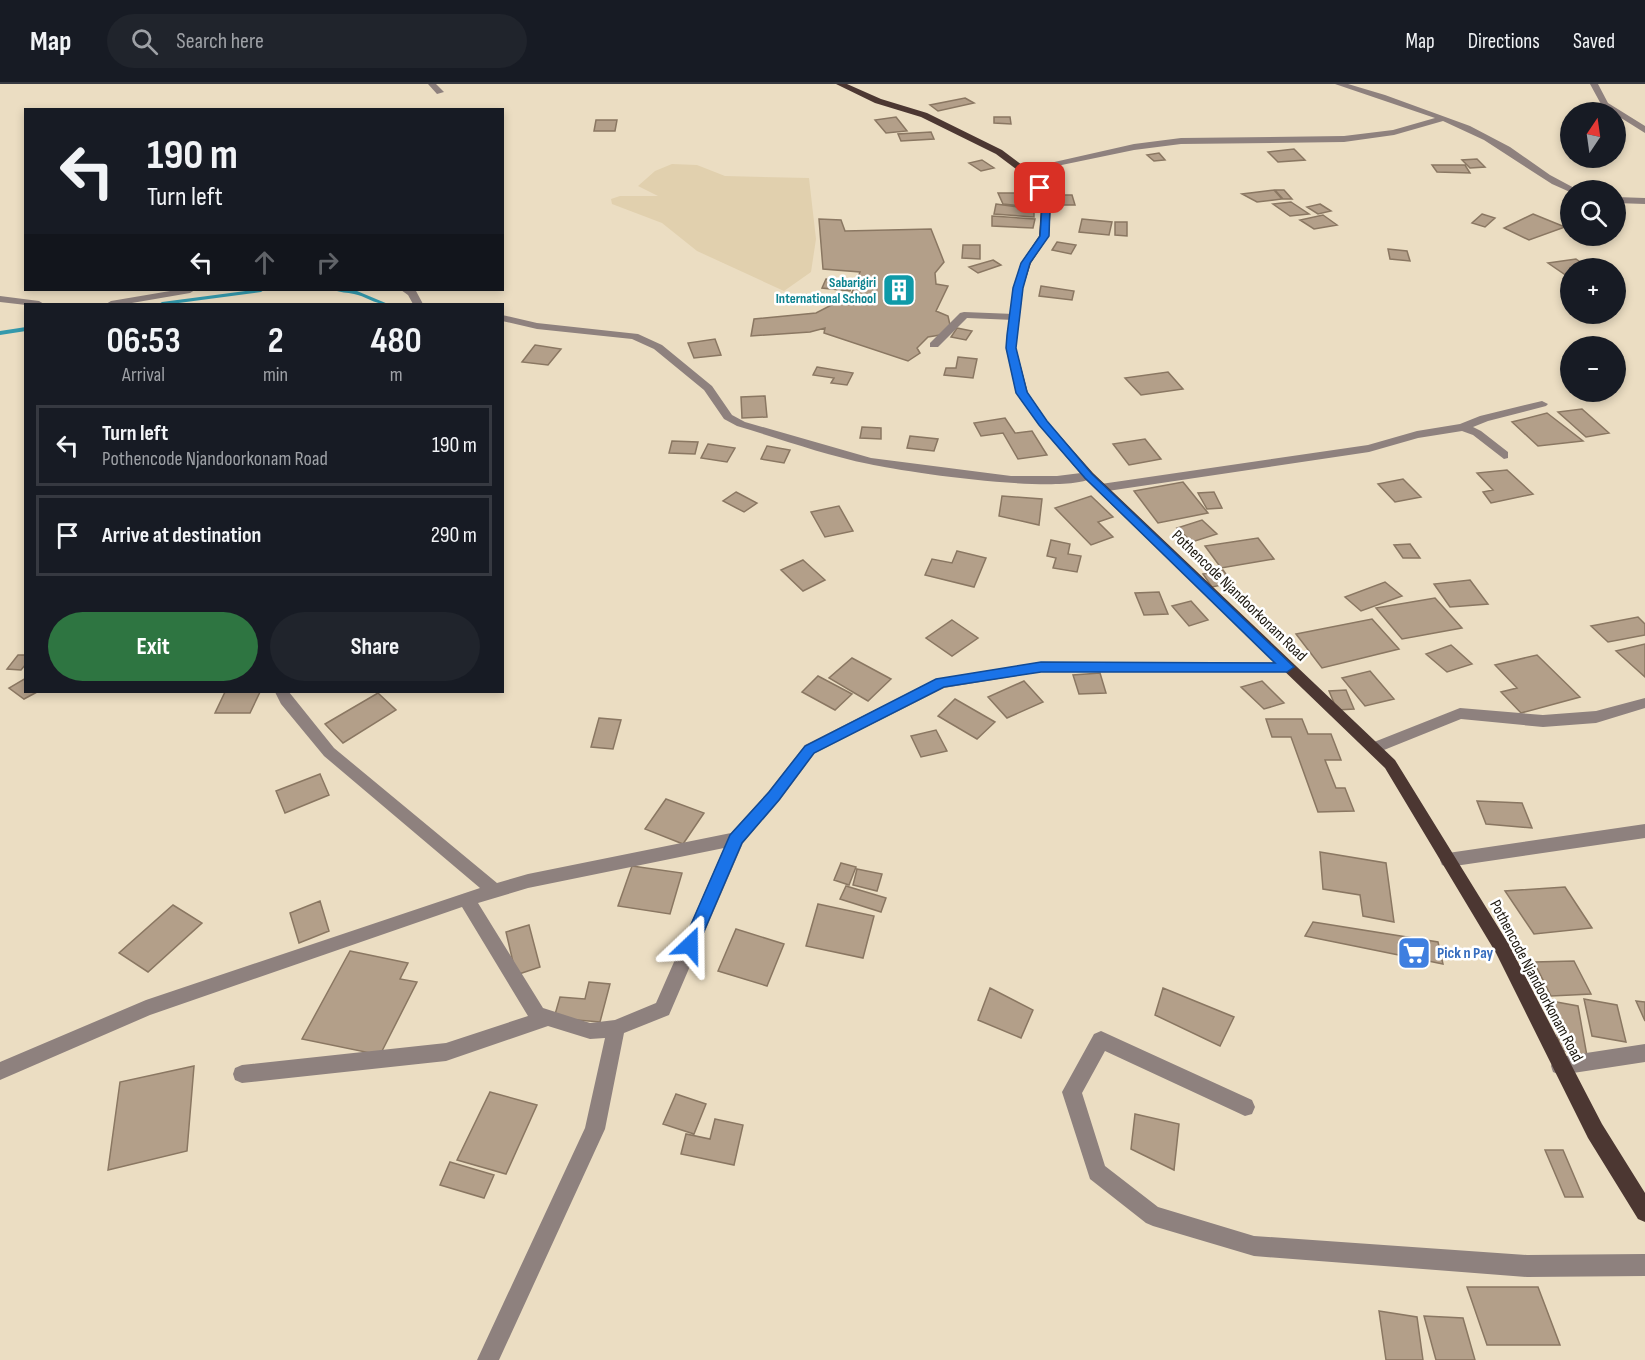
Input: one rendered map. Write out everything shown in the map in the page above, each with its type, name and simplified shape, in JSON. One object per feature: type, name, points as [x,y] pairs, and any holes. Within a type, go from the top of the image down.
[{"type":"main road","name":"Pothencode Njandoorkonam Road","points":[[840,84],[878,101],[924,115],[999,152],[1023,170],[1040,188],[1046,206],[1044,236],[1026,263],[1018,288],[1011,348],[1022,393],[1043,423],[1089,476],[1390,764],[1502,948],[1594,1131],[1645,1212]]},
{"type":"street","points":[[432,84],[440,92]]},
{"type":"street","points":[[1340,84],[1404,102],[1443,118],[1507,149],[1560,186]]},
{"type":"street","points":[[1594,84],[1604,102]]},
{"type":"street","points":[[1023,170],[1181,141],[1344,139],[1394,132],[1443,118]]},
{"type":"street","points":[[1626,119],[1645,130]]},
{"type":"street","points":[[1626,200],[1645,201]]},
{"type":"street","points":[[117,303],[184,291]]},
{"type":"street","points":[[408,291],[412,293],[417,303]]},
{"type":"street","points":[[0,299],[31,303]]},
{"type":"street","points":[[934,345],[964,315],[1014,317]]},
{"type":"street","points":[[504,318],[537,326],[634,336],[657,347],[708,388],[728,417],[741,424],[870,461],[1011,480],[1057,480],[1089,476]]},
{"type":"street","points":[[1101,488],[1369,448],[1417,435],[1463,427],[1484,418],[1542,404]]},
{"type":"street","points":[[1463,427],[1477,433],[1504,455]]},
{"type":"street","points":[[466,899],[537,1014],[590,1031],[616,1028],[663,1009],[736,839],[774,796],[810,749],[941,682],[1041,667],[1287,667]]},
{"type":"street","points":[[282,693],[329,752],[495,891]]},
{"type":"street","points":[[1374,748],[1460,713],[1543,721],[1596,717],[1645,703]]},
{"type":"street","points":[[1448,860],[1645,831]]},
{"type":"street","points":[[0,1071],[146,1008],[466,899],[528,881],[736,839]]},
{"type":"street","points":[[242,1074],[446,1052],[548,1018]]},
{"type":"street","points":[[489,1360],[595,1129],[616,1028]]},
{"type":"street","points":[[1245,1107],[1101,1040],[1072,1092],[1097,1172],[1153,1216],[1254,1246],[1527,1266],[1645,1265]]},
{"type":"street","points":[[1560,1066],[1645,1053]]},
{"type":"shaded area","points":[[672,164],[697,165],[725,176],[809,178],[816,239],[811,272],[784,291],[697,251],[662,223],[612,204],[611,199],[620,196],[658,196],[638,186],[655,171]]},
{"type":"building","points":[[965,98],[974,103],[938,111],[930,105]]},
{"type":"building","points":[[896,117],[907,131],[886,133],[875,120]]},
{"type":"building","points":[[994,117],[1010,117],[1011,124],[994,123]]},
{"type":"building","points":[[596,120],[617,120],[615,131],[594,131]]},
{"type":"building","points":[[931,132],[934,139],[901,141],[898,134]]},
{"type":"building","points":[[1294,149],[1305,160],[1278,162],[1268,152]]},
{"type":"building","points":[[1159,153],[1165,160],[1154,161],[1147,155]]},
{"type":"building","points":[[1477,159],[1485,167],[1470,168],[1462,160]]},
{"type":"building","points":[[982,160],[994,168],[981,171],[969,163]]},
{"type":"building","points":[[1432,165],[1465,165],[1470,173],[1437,172]]},
{"type":"building","points":[[1274,190],[1282,199],[1257,202],[1242,194]]},
{"type":"building","points":[[1275,190],[1284,190],[1292,199],[1283,199]]},
{"type":"building","points":[[998,193],[1028,193],[1034,207],[1003,204]]},
{"type":"building","points":[[1053,195],[1072,195],[1075,205],[1056,205]]},
{"type":"building","points":[[1291,202],[1309,214],[1290,216],[1273,204]]},
{"type":"building","points":[[996,204],[1034,209],[1034,217],[994,214]]},
{"type":"building","points":[[1320,204],[1331,211],[1318,214],[1307,207]]},
{"type":"building","points":[[1482,214],[1495,218],[1485,227],[1472,223]]},
{"type":"building","points":[[1533,214],[1560,225],[1560,229],[1529,240],[1504,228]]},
{"type":"building","points":[[1323,215],[1337,225],[1314,229],[1300,220]]},
{"type":"building","points":[[992,216],[1035,219],[1033,228],[992,226]]},
{"type":"building","name":"Sabarigiri International School","points":[[819,219],[841,220],[845,231],[931,229],[944,262],[935,273],[936,284],[948,286],[936,311],[948,316],[950,325],[940,335],[928,337],[917,348],[920,353],[908,361],[824,333],[825,328],[810,332],[751,336],[754,319],[816,313],[851,295],[860,272],[823,269]]},
{"type":"building","points":[[1082,219],[1112,222],[1109,235],[1079,232]]},
{"type":"building","points":[[1115,222],[1127,222],[1127,236],[1115,235]]},
{"type":"building","points":[[1057,242],[1076,245],[1071,254],[1052,250]]},
{"type":"building","points":[[963,245],[980,245],[980,259],[962,258]]},
{"type":"building","points":[[1388,249],[1407,251],[1410,261],[1390,259]]},
{"type":"building","points":[[993,260],[1001,265],[978,273],[969,267]]},
{"type":"building","points":[[1560,261],[1560,271],[1548,263]]},
{"type":"building","points":[[826,279],[854,281],[850,291],[822,288]]},
{"type":"building","points":[[1041,286],[1074,291],[1072,300],[1039,296]]},
{"type":"building","points":[[957,328],[972,331],[966,340],[951,337]]},
{"type":"building","points":[[715,339],[721,355],[694,358],[688,343]]},
{"type":"building","points":[[535,345],[561,349],[548,365],[522,362]]},
{"type":"building","points":[[958,357],[977,359],[973,378],[944,375],[946,368],[956,368]]},
{"type":"building","points":[[817,367],[853,373],[847,385],[831,383],[834,378],[813,375]]},
{"type":"building","points":[[1168,372],[1183,389],[1141,395],[1125,378]]},
{"type":"building","points":[[765,396],[767,417],[742,418],[741,397]]},
{"type":"building","points":[[1582,409],[1609,433],[1586,437],[1558,412]]},
{"type":"building","points":[[1547,413],[1583,441],[1538,446],[1512,422]]},
{"type":"building","points":[[1005,418],[1015,433],[1032,431],[1047,455],[1018,459],[1003,433],[981,436],[974,423]]},
{"type":"building","points":[[862,427],[881,428],[881,439],[860,438]]},
{"type":"building","points":[[910,436],[938,439],[934,451],[907,448]]},
{"type":"building","points":[[1145,439],[1161,459],[1129,465],[1113,444]]},
{"type":"building","points":[[672,441],[698,442],[695,454],[669,453]]},
{"type":"building","points":[[708,444],[735,448],[727,462],[701,458]]},
{"type":"building","points":[[767,446],[790,450],[784,463],[761,459]]},
{"type":"building","points":[[1507,470],[1533,494],[1491,503],[1483,492],[1493,490],[1477,473]]},
{"type":"building","points":[[1403,479],[1421,497],[1395,502],[1378,484]]},
{"type":"building","points":[[1183,482],[1208,513],[1158,523],[1134,491]]},
{"type":"building","points":[[736,492],[757,503],[744,512],[723,501]]},
{"type":"building","points":[[1214,492],[1222,508],[1207,509],[1198,493]]},
{"type":"building","points":[[1002,496],[1042,499],[1039,525],[999,516]]},
{"type":"building","points":[[1091,496],[1113,517],[1098,522],[1113,537],[1091,545],[1055,508]]},
{"type":"building","points":[[839,506],[853,531],[825,537],[811,512]]},
{"type":"building","points":[[1202,520],[1217,534],[1192,542],[1177,528]]},
{"type":"building","points":[[1258,538],[1274,559],[1221,568],[1205,546]]},
{"type":"building","points":[[1051,540],[1070,544],[1068,554],[1081,556],[1077,572],[1053,568],[1056,558],[1047,556]]},
{"type":"building","points":[[1410,544],[1420,558],[1403,558],[1394,545]]},
{"type":"building","points":[[957,551],[986,558],[974,587],[925,575],[932,559],[952,563]]},
{"type":"building","points":[[803,560],[825,580],[803,591],[781,570]]},
{"type":"building","points":[[1223,570],[1232,583],[1212,587],[1203,574]]},
{"type":"building","points":[[1470,580],[1488,604],[1450,607],[1434,584]]},
{"type":"building","points":[[1385,582],[1402,596],[1361,611],[1345,597]]},
{"type":"building","points":[[1159,592],[1168,614],[1144,615],[1135,593]]},
{"type":"building","points":[[1435,598],[1462,628],[1402,639],[1376,608]]},
{"type":"building","points":[[1191,601],[1208,620],[1189,626],[1172,606]]},
{"type":"building","points":[[1638,617],[1645,624],[1645,635],[1608,642],[1591,626]]},
{"type":"building","points":[[1372,619],[1399,649],[1322,668],[1296,634]]},
{"type":"building","points":[[952,620],[978,638],[952,656],[926,638]]},
{"type":"building","points":[[1645,644],[1645,677],[1616,651]]},
{"type":"building","points":[[1451,645],[1472,664],[1447,672],[1426,654]]},
{"type":"building","points":[[18,655],[24,655],[24,666],[21,670],[7,669]]},
{"type":"building","points":[[1537,655],[1580,697],[1521,713],[1501,692],[1517,688],[1495,665]]},
{"type":"building","points":[[852,658],[891,679],[868,701],[829,678]]},
{"type":"building","points":[[1370,671],[1394,699],[1365,706],[1342,678]]},
{"type":"building","points":[[1100,673],[1106,693],[1079,694],[1073,675]]},
{"type":"building","points":[[818,676],[852,694],[835,710],[802,692]]},
{"type":"building","points":[[24,679],[24,693],[35,693],[24,699],[9,688]]},
{"type":"building","points":[[1024,681],[1043,702],[1007,718],[988,697]]},
{"type":"building","points":[[1262,681],[1284,703],[1264,709],[1241,687]]},
{"type":"building","points":[[1346,690],[1354,709],[1337,710],[1329,691]]},
{"type":"building","points":[[225,693],[260,693],[250,713],[215,713]]},
{"type":"building","points":[[378,693],[396,710],[343,743],[325,724]]},
{"type":"building","points":[[955,699],[995,722],[977,739],[938,716]]},
{"type":"building","points":[[599,718],[621,720],[613,749],[591,747]]},
{"type":"building","points":[[1266,719],[1302,719],[1308,734],[1331,734],[1341,760],[1325,760],[1336,788],[1345,788],[1354,811],[1318,812],[1291,737],[1272,737]]},
{"type":"building","points":[[936,730],[947,751],[921,757],[911,736]]},
{"type":"building","points":[[320,774],[329,795],[285,813],[276,791]]},
{"type":"building","points":[[666,799],[704,813],[683,844],[645,829]]},
{"type":"building","points":[[1477,801],[1522,803],[1532,828],[1486,824]]},
{"type":"building","points":[[1320,852],[1386,863],[1394,922],[1363,916],[1360,895],[1323,889]]},
{"type":"building","points":[[841,863],[856,867],[849,885],[834,880]]},
{"type":"building","points":[[632,866],[682,873],[670,914],[618,906]]},
{"type":"building","points":[[857,869],[882,874],[877,891],[853,885]]},
{"type":"building","points":[[846,886],[886,898],[881,912],[840,899]]},
{"type":"building","points":[[1565,887],[1592,928],[1534,934],[1505,891]]},
{"type":"building","points":[[320,901],[329,931],[299,943],[290,913]]},
{"type":"building","points":[[818,904],[874,916],[863,958],[806,946]]},
{"type":"building","points":[[173,905],[202,923],[148,972],[119,953]]},
{"type":"building","name":"Pick n Pay","points":[[1313,922],[1438,942],[1443,964],[1305,936]]},
{"type":"building","points":[[529,925],[540,967],[516,975],[506,932]]},
{"type":"building","points":[[736,929],[784,944],[767,986],[718,971]]},
{"type":"building","points":[[350,951],[408,963],[400,979],[417,982],[380,1055],[302,1039]]},
{"type":"building","points":[[1574,961],[1591,994],[1551,996],[1534,962]]},
{"type":"building","points":[[589,982],[610,984],[600,1022],[554,1018],[560,997],[585,999]]},
{"type":"building","points":[[990,988],[1033,1010],[1021,1038],[978,1020]]},
{"type":"building","points":[[1163,988],[1234,1017],[1220,1046],[1155,1015]]},
{"type":"building","points":[[1584,999],[1617,1005],[1626,1042],[1592,1036]]},
{"type":"building","points":[[1551,1001],[1578,1006],[1587,1056],[1560,1050]]},
{"type":"building","points":[[1636,1001],[1645,1002],[1645,1021]]},
{"type":"building","points":[[194,1066],[187,1151],[108,1170],[120,1082]]},
{"type":"building","points":[[490,1092],[537,1105],[506,1174],[457,1160]]},
{"type":"building","points":[[676,1094],[706,1104],[694,1134],[663,1124]]},
{"type":"building","points":[[1135,1114],[1179,1124],[1174,1170],[1131,1149]]},
{"type":"building","points":[[715,1119],[743,1125],[734,1165],[681,1154],[686,1134],[710,1139]]},
{"type":"building","points":[[1545,1150],[1563,1150],[1583,1197],[1565,1197]]},
{"type":"building","points":[[450,1162],[494,1175],[484,1198],[440,1185]]},
{"type":"building","points":[[1467,1287],[1538,1287],[1560,1345],[1487,1345]]},
{"type":"building","points":[[1379,1311],[1417,1317],[1423,1360],[1386,1360]]},
{"type":"building","points":[[1424,1316],[1463,1318],[1475,1360],[1436,1360]]},
{"type":"waterway","points":[[169,303],[254,291]]},
{"type":"waterway","points":[[346,291],[355,292],[382,303]]},
{"type":"waterway","points":[[0,333],[24,329]]},
{"type":"place","name":"Sabarigiri International School","points":[[899,290]]},
{"type":"place","name":"Pick n Pay","points":[[1414,953]]},
{"type":"route","points":[[690,945],[736,839],[774,796],[810,749],[941,682],[1041,667],[1191,669],[1287,667],[1089,476],[1043,423],[1022,393],[1014,366],[1011,348],[1012,335],[1018,288],[1026,263],[1044,236],[1046,206],[1040,188]]}]
